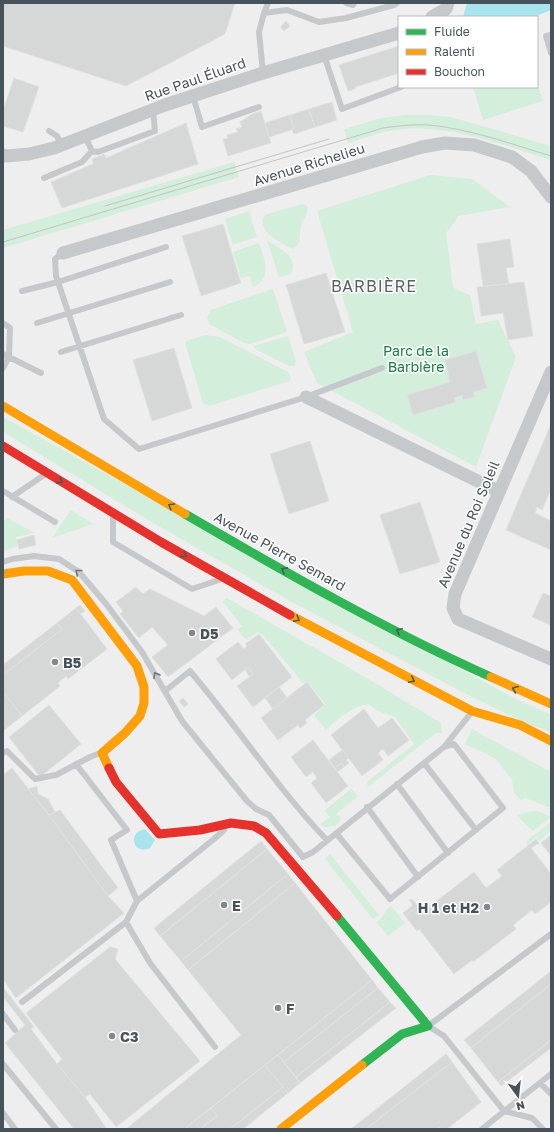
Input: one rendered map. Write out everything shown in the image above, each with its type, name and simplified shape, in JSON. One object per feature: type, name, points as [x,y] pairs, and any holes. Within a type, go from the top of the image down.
[{"type":"main road","name":"Avenue Pierre Semard","points":[[3,406],[153,495],[324,593],[500,682],[551,704]]},
{"type":"main road","points":[[3,446],[113,514],[223,578],[376,662],[472,711],[502,729]]},
{"type":"main road","points":[[3,574],[24,571],[48,571],[72,580],[137,666],[144,687],[144,703],[140,716],[125,733],[102,753],[116,782],[159,834],[200,830],[231,823],[254,826],[266,833],[305,877],[428,1026],[402,1034],[281,1129]]},
{"type":"main road","points":[[472,711],[551,736]]},
{"type":"main road","points":[[520,725],[551,741]]},
{"type":"street","points":[[434,16],[446,9],[448,3]]},
{"type":"street","name":"Rue Paul Éluard","points":[[3,155],[29,154],[62,145],[193,96],[398,33]]},
{"type":"street","name":"Avenue Richelieu","points":[[63,253],[422,147],[445,143],[474,145],[512,157],[531,171],[551,197]]},
{"type":"street","name":"Avenue du Roi Soleil","points":[[551,372],[498,491],[455,594],[453,608],[458,619],[551,659]]},
{"type":"street","points":[[306,397],[498,491]]},
{"type":"lane","points":[[263,74],[259,32],[268,3]]},
{"type":"lane","points":[[346,3],[353,5],[354,3]]},
{"type":"lane","points":[[264,13],[286,10],[319,22],[346,18],[397,3]]},
{"type":"lane","points":[[551,34],[546,36],[551,53]]},
{"type":"lane","points":[[324,55],[342,109],[398,88]]},
{"type":"lane","points":[[193,96],[202,127],[259,107]]},
{"type":"lane","points":[[92,151],[98,152],[154,131],[153,110]]},
{"type":"lane","points":[[49,131],[57,136],[62,145]]},
{"type":"lane","points":[[85,136],[92,151]]},
{"type":"lane","points":[[44,178],[82,162],[92,151]]},
{"type":"lane","points":[[22,291],[58,282],[166,247]]},
{"type":"lane","points":[[63,253],[55,259],[58,282],[104,419],[139,449],[306,397],[382,368]]},
{"type":"lane","points":[[37,323],[170,282]]},
{"type":"lane","points":[[61,352],[181,316]]},
{"type":"lane","points":[[3,323],[10,328],[3,368]]},
{"type":"lane","points":[[6,356],[41,373]]},
{"type":"lane","points":[[12,497],[47,473]]},
{"type":"lane","points":[[3,491],[55,522]]},
{"type":"lane","points":[[113,514],[113,542],[185,585],[192,589],[223,578]]},
{"type":"lane","points":[[3,562],[12,559],[34,556],[59,559],[79,572],[108,605],[142,652],[182,721],[247,801],[256,809],[269,815],[303,857],[313,852],[444,746],[472,711]]},
{"type":"lane","points":[[165,691],[190,671],[210,694],[312,826],[327,840]]},
{"type":"lane","points":[[336,833],[390,899],[448,853],[503,808],[454,744],[444,746]]},
{"type":"lane","points":[[3,753],[7,751],[35,779],[56,775],[90,757],[102,753]]},
{"type":"lane","points":[[424,763],[476,830]]},
{"type":"lane","points":[[76,764],[127,830],[111,840],[137,901]]},
{"type":"lane","points":[[397,784],[448,853]]},
{"type":"lane","points":[[367,807],[418,876]]},
{"type":"lane","points":[[22,1002],[126,922],[137,901],[214,839],[231,823]]},
{"type":"lane","points":[[126,922],[150,963],[215,1047]]},
{"type":"lane","points":[[543,1129],[532,1118],[504,1111],[444,1036],[428,1026],[551,934]]},
{"type":"lane","points":[[3,1014],[15,1030]]},
{"type":"lane","points":[[3,1064],[56,1129]]},
{"type":"lane","points":[[482,1129],[551,1074]]},
{"type":"lane","points":[[540,1083],[551,1094]]},
{"type":"lane","points":[[3,1113],[15,1129]]},
{"type":"green space","points":[[538,85],[543,101],[483,120],[473,88],[538,88]]},
{"type":"green space","points":[[405,115],[451,117],[551,146],[551,160],[468,135],[426,129],[404,129],[383,132],[348,143],[344,129],[382,118]]},
{"type":"green space","points":[[234,162],[239,177],[3,248],[3,230]]},
{"type":"green space","name":"Parc de la Barbière","points":[[430,175],[472,179],[510,207],[459,216],[446,233],[453,287],[470,295],[476,324],[498,320],[516,357],[476,467],[317,383],[304,352],[353,332],[317,211]]},
{"type":"green space","points":[[301,204],[308,207],[301,225],[299,243],[293,249],[282,244],[271,236],[263,226],[263,221],[265,215]]},
{"type":"green space","points":[[249,211],[257,237],[233,245],[225,219]]},
{"type":"green space","points":[[267,240],[282,250],[290,258],[293,268],[291,274],[279,277]]},
{"type":"green space","points":[[259,243],[265,261],[265,273],[259,283],[253,287],[250,276],[241,278],[233,252]]},
{"type":"green space","points":[[272,289],[287,332],[250,344],[244,343],[209,324],[207,317],[211,310]]},
{"type":"green space","points":[[206,335],[220,337],[288,372],[291,376],[290,381],[209,406],[203,403],[185,343],[188,340]]},
{"type":"green space","points":[[288,336],[296,361],[295,366],[289,366],[255,349],[254,346]]},
{"type":"green space","points":[[3,417],[510,696],[551,715],[551,732],[519,720],[470,696],[290,601],[155,524],[3,432]]},
{"type":"green space","points":[[71,510],[93,524],[52,538]]},
{"type":"green space","points":[[7,518],[34,533],[16,537],[18,546],[3,551],[3,521]]},
{"type":"green space","points":[[227,598],[367,678],[441,723],[442,733],[436,733],[368,787],[367,782],[414,744],[395,717],[378,711],[369,704],[363,705],[340,717],[326,730],[314,715],[325,704],[308,682],[302,683],[263,635],[258,632],[246,640],[237,630],[242,626],[222,601]]},
{"type":"green space","points":[[472,729],[551,772],[551,808],[525,798],[521,800],[514,793],[512,780],[495,758],[465,744]]},
{"type":"green space","points":[[351,789],[358,796],[336,814],[342,818],[335,826],[324,827],[321,824],[330,817],[324,811]]},
{"type":"green space","points":[[538,811],[551,817],[533,831],[517,816],[527,812]]},
{"type":"green space","points":[[551,822],[551,831],[539,841],[536,837],[527,845],[526,841]]},
{"type":"green space","points":[[330,854],[379,915],[373,919],[325,859]]},
{"type":"green space","points":[[391,906],[405,923],[388,936],[376,922]]},
{"type":"water","points":[[467,3],[551,3],[551,10],[536,16],[463,16]]},
{"type":"water","points":[[145,829],[155,840],[150,848],[144,850],[136,847],[134,839],[139,831]]},
{"type":"building","points":[[3,3],[235,3],[225,34],[126,86],[3,46]]},
{"type":"building","points":[[286,21],[290,26],[284,31],[280,27]]},
{"type":"building","points":[[398,46],[398,73],[355,87],[355,89],[348,91],[339,65]]},
{"type":"building","points":[[14,78],[39,87],[23,132],[3,126],[3,111]]},
{"type":"building","points":[[332,102],[337,120],[315,127],[309,109]]},
{"type":"building","points":[[309,109],[315,127],[294,134],[290,115]]},
{"type":"building","points":[[261,111],[271,143],[228,156],[223,139],[228,138],[227,135],[238,132],[236,129],[242,127],[240,122],[252,114]]},
{"type":"building","points":[[290,115],[294,129],[269,137],[265,123]]},
{"type":"building","points":[[186,123],[198,164],[62,208],[51,182],[93,164],[92,159],[104,154],[106,158]]},
{"type":"building","points":[[223,224],[241,283],[201,296],[182,236]]},
{"type":"building","points":[[510,239],[514,267],[506,268],[509,284],[483,286],[477,244]]},
{"type":"building","points":[[326,273],[345,332],[304,344],[286,285]]},
{"type":"building","points":[[524,282],[533,336],[508,340],[503,313],[481,316],[477,287]]},
{"type":"building","points":[[174,348],[192,408],[152,421],[133,360]]},
{"type":"building","points":[[476,351],[487,388],[473,392],[475,397],[463,400],[462,395],[454,398],[456,402],[413,415],[407,395],[450,382],[445,360]]},
{"type":"building","points":[[551,424],[551,489],[542,510],[537,507],[535,513],[551,521],[551,550],[506,530]]},
{"type":"building","points":[[310,441],[329,501],[289,514],[270,454]]},
{"type":"building","points":[[420,502],[440,562],[400,574],[380,515]]},
{"type":"building","points":[[34,535],[36,545],[19,549],[17,540]]},
{"type":"building","name":"D5","points":[[136,587],[143,594],[150,589],[204,616],[216,607],[233,628],[168,677],[152,657],[168,645],[152,627],[139,638],[120,614],[123,611],[116,602]]},
{"type":"building","points":[[543,593],[551,596],[551,625],[532,617]]},
{"type":"building","points":[[80,605],[85,611],[80,614],[76,608]]},
{"type":"building","name":"B5","points":[[76,608],[107,649],[68,679],[66,676],[58,683],[60,686],[22,716],[3,692],[3,675],[62,629],[57,623]]},
{"type":"building","points":[[57,623],[62,629],[3,675],[3,665]]},
{"type":"building","points":[[259,634],[292,677],[253,707],[237,686],[253,674],[248,667],[232,680],[216,659],[238,642],[244,649],[247,646],[245,644]]},
{"type":"building","points":[[248,667],[253,674],[250,677],[245,670]]},
{"type":"building","points":[[307,682],[324,705],[305,720],[307,723],[300,728],[298,725],[278,740],[261,718]]},
{"type":"building","points":[[279,687],[287,698],[273,709],[265,698]]},
{"type":"building","points":[[3,692],[22,716],[3,731]]},
{"type":"building","points":[[183,698],[188,704],[184,707],[179,701]]},
{"type":"building","points":[[49,705],[81,744],[40,777],[9,737]]},
{"type":"building","points":[[364,709],[378,728],[392,718],[409,740],[388,756],[383,749],[378,753],[383,760],[362,776],[331,735]]},
{"type":"building","points":[[313,740],[348,786],[326,803],[311,783],[317,778],[313,772],[306,777],[291,757]]},
{"type":"building","points":[[342,750],[349,758],[346,760],[349,763],[344,767],[341,763],[335,768],[329,760]]},
{"type":"building","points":[[341,763],[344,767],[337,772],[335,768]]},
{"type":"building","points":[[12,768],[49,815],[108,896],[124,913],[16,998],[3,979],[3,775]]},
{"type":"building","points":[[37,786],[38,794],[48,799],[55,812],[49,815],[28,789]]},
{"type":"building","points":[[60,810],[118,888],[108,896],[49,815]]},
{"type":"building","points":[[551,835],[551,856],[541,843]]},
{"type":"building","name":"H 1 et H2","points":[[536,839],[539,843],[531,848],[551,874],[551,902],[535,914],[532,910],[513,925],[516,929],[473,962],[472,960],[454,974],[419,929],[417,931],[405,916],[422,903],[428,910],[430,908],[429,907],[474,872],[486,888],[502,876],[497,870]]},
{"type":"building","points":[[261,841],[267,849],[160,936],[154,928]]},
{"type":"building","name":"E","points":[[267,849],[288,874],[181,961],[160,936]]},
{"type":"building","points":[[288,874],[295,883],[188,970],[181,961]]},
{"type":"building","name":"F","points":[[295,883],[372,980],[184,1129],[126,1129],[241,1035],[188,970]]},
{"type":"building","points":[[412,899],[418,906],[405,916],[403,913],[413,905],[409,900]]},
{"type":"building","name":"C3","points":[[110,947],[118,949],[115,959],[200,1061],[116,1127],[90,1094],[85,1097],[57,1064],[62,1059],[26,1013]]},
{"type":"building","points":[[551,971],[551,984],[471,1048],[464,1040]]},
{"type":"building","points":[[372,980],[378,988],[284,1062],[278,1055]]},
{"type":"building","points":[[551,984],[551,1040],[498,1082],[471,1048]]},
{"type":"building","points":[[3,987],[34,1027],[31,1029],[57,1064],[85,1097],[106,1128],[105,1129],[74,1129],[5,1043],[25,1025],[3,997]]},
{"type":"building","points":[[378,988],[390,1002],[296,1077],[284,1062]]},
{"type":"building","points":[[390,1002],[396,1008],[300,1083],[296,1077]]},
{"type":"building","points":[[551,1040],[551,1048],[501,1086],[498,1082]]},
{"type":"building","points":[[446,1054],[452,1062],[366,1129],[351,1129]]},
{"type":"building","points":[[278,1055],[300,1083],[288,1093],[265,1065]]},
{"type":"building","points":[[452,1062],[481,1102],[447,1129],[441,1129],[440,1127],[437,1129],[366,1129]]},
{"type":"building","points":[[265,1065],[283,1087],[230,1129],[200,1129],[217,1116],[211,1108]]},
{"type":"building","points":[[283,1087],[288,1093],[243,1129],[230,1129]]},
{"type":"building","points":[[211,1108],[217,1116],[200,1129],[184,1129]]},
{"type":"tram line","points":[[3,242],[383,128],[418,125],[445,127],[491,138],[551,156]]},
{"type":"tram line","points":[[105,206],[329,139]]},
{"type":"traffic: fast","points":[[185,514],[298,579],[374,620],[491,677]]},
{"type":"traffic: fast","points":[[337,916],[428,1026],[402,1034],[362,1065]]},
{"type":"traffic: slow","points":[[3,406],[185,514]]},
{"type":"traffic: slow","points":[[3,574],[24,571],[48,571],[72,580],[137,666],[144,687],[144,703],[140,716],[125,733],[102,753],[109,768]]},
{"type":"traffic: slow","points":[[290,615],[472,711],[520,725],[551,741]]},
{"type":"traffic: slow","points":[[491,677],[551,704]]},
{"type":"traffic: slow","points":[[281,1129],[362,1065]]},
{"type":"traffic: jam","points":[[3,446],[161,542],[290,615]]},
{"type":"traffic: jam","points":[[109,768],[116,782],[159,834],[200,830],[231,823],[254,826],[266,833],[337,916]]},
{"type":"place","name":"D5","points":[[192,633]]},
{"type":"place","name":"B5","points":[[55,662]]},
{"type":"place","name":"E","points":[[224,905]]},
{"type":"place","name":"H 1 et H2","points":[[487,907]]},
{"type":"place","name":"F","points":[[278,1008]]},
{"type":"place","name":"C3","points":[[112,1036]]},
{"type":"district","name":"BARBIÈRE","points":[[374,286]]}]
